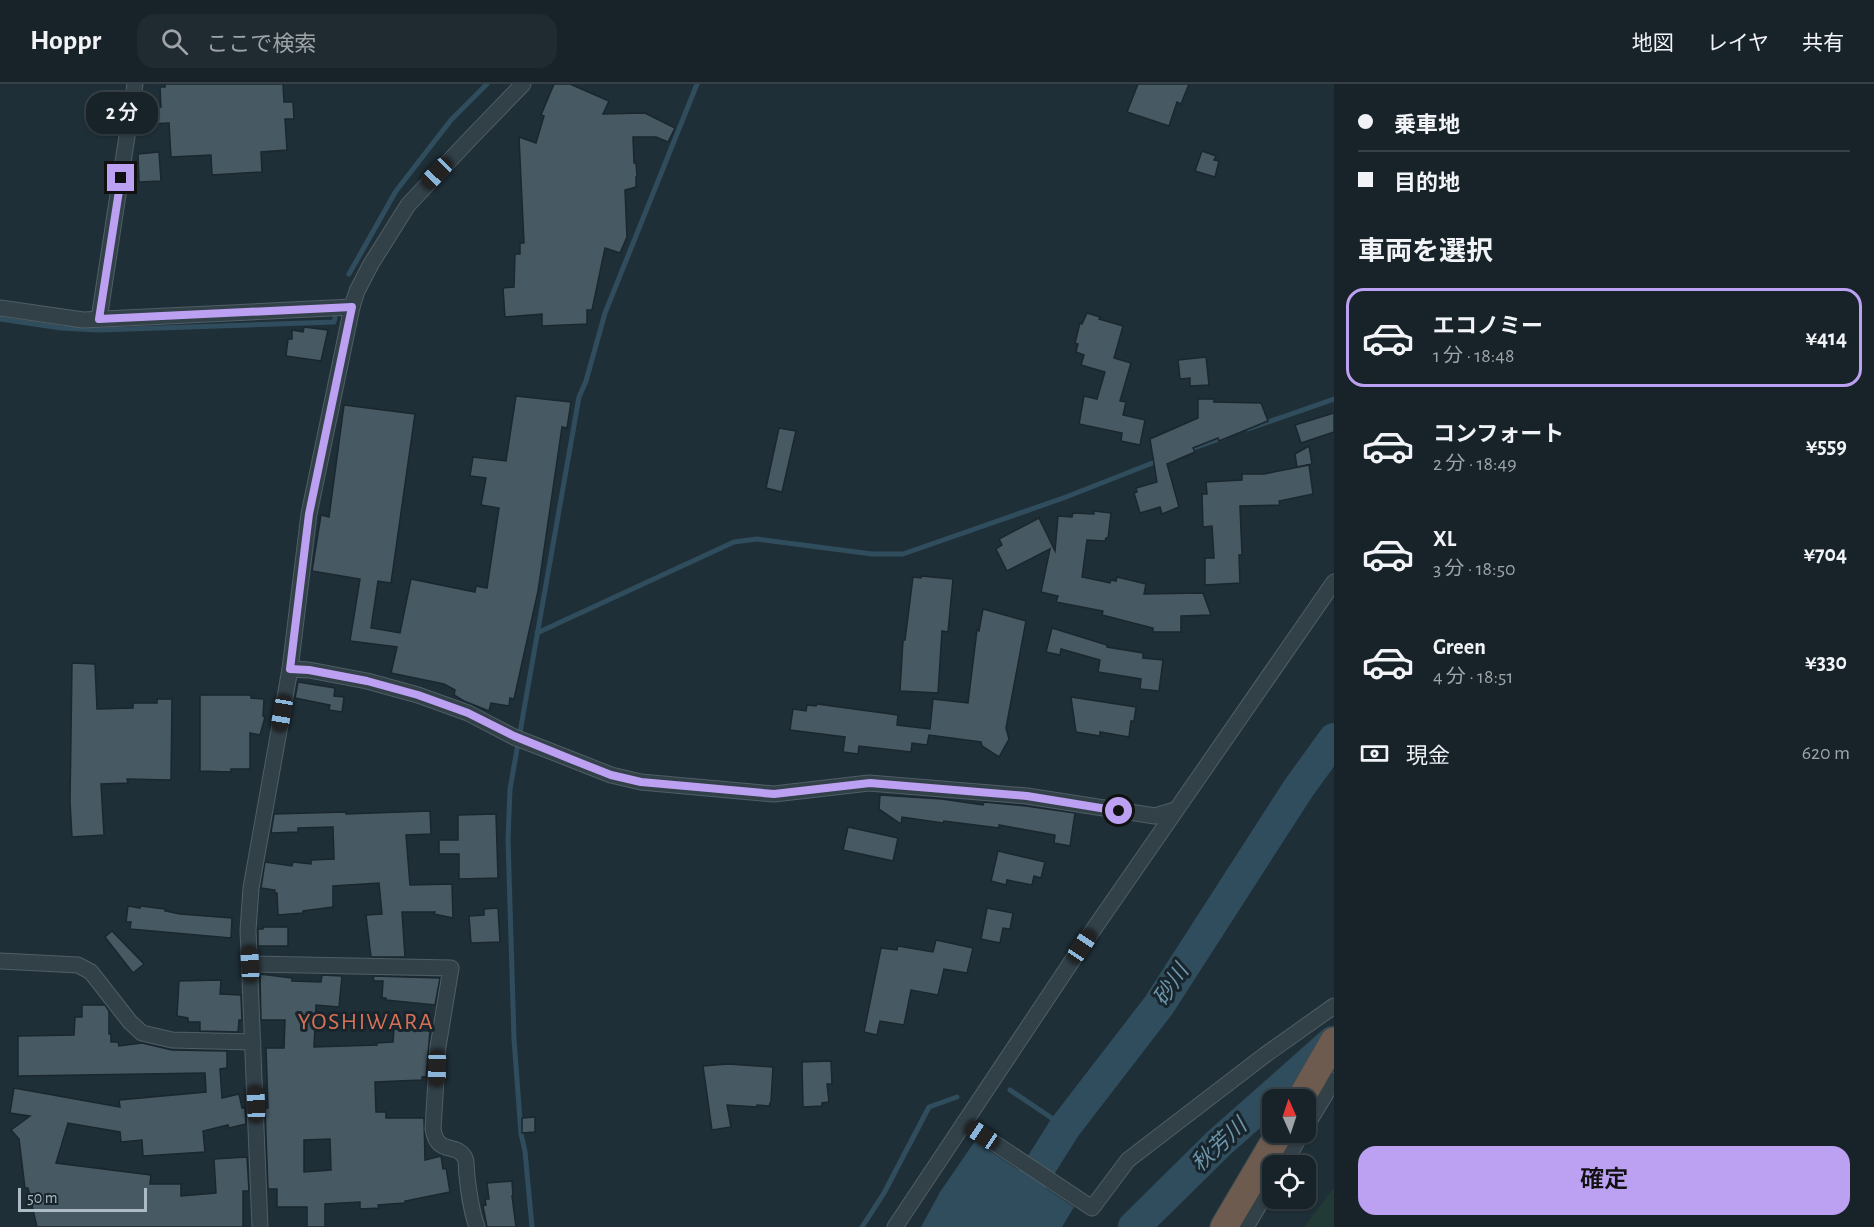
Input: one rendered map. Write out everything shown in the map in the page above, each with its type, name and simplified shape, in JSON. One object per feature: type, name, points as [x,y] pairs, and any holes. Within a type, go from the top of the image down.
[{"type":"highway","points":[[1306,1089],[1334,1041]]},
{"type":"highway","points":[[1224,1227],[1274,1143]]},
{"type":"street","points":[[99,319],[135,84]]},
{"type":"street","points":[[260,1227],[248,930],[251,888],[290,669],[309,514],[352,307],[357,291],[371,264],[421,189],[524,84]]},
{"type":"street","points":[[0,308],[67,319],[99,319],[352,307]]},
{"type":"street","points":[[895,1227],[1175,810],[1334,582]]},
{"type":"street","points":[[290,669],[309,670],[367,681],[418,695],[468,713],[518,738],[611,775],[641,782],[774,794],[870,783],[1027,796],[1155,816],[1175,810]]},
{"type":"street","points":[[0,961],[78,965],[91,972],[130,1022],[142,1033],[172,1040],[253,1042]]},
{"type":"street","points":[[250,964],[452,968],[438,1047],[433,1129],[435,1140],[441,1146],[458,1151],[465,1158],[471,1207],[477,1227]]},
{"type":"street","points":[[964,1123],[1092,1208],[1128,1160],[1265,1055],[1334,1006]]},
{"type":"street","points":[[1316,1110],[1334,1080]]},
{"type":"street","points":[[1246,1227],[1262,1201]]},
{"type":"green space","points":[[1333,1189],[1334,1227],[1304,1227]]},
{"type":"water","points":[[975,1141],[1074,1207],[1062,1227],[921,1227],[940,1192]]},
{"type":"building","points":[[165,84],[283,84],[284,102],[293,102],[294,119],[285,119],[287,150],[261,152],[262,172],[212,175],[211,155],[171,157],[169,123],[149,124],[148,107],[161,107],[160,87],[165,87]]},
{"type":"building","points":[[554,84],[570,84],[609,101],[603,114],[645,113],[675,128],[668,142],[656,137],[633,137],[637,176],[636,187],[625,190],[627,237],[620,253],[605,248],[592,310],[587,310],[587,324],[542,326],[542,314],[505,317],[503,288],[514,287],[515,254],[520,254],[520,243],[524,243],[519,137],[536,143],[544,116],[541,115]]},
{"type":"building","points":[[1138,84],[1189,84],[1181,104],[1177,102],[1169,126],[1127,112]]},
{"type":"building","points":[[1202,151],[1216,156],[1214,160],[1219,161],[1215,177],[1195,171]]},
{"type":"building","points":[[159,152],[161,181],[139,182],[138,154]]},
{"type":"building","points":[[1087,313],[1123,326],[1114,358],[1131,363],[1120,401],[1126,402],[1123,415],[1145,420],[1140,445],[1121,441],[1122,433],[1079,424],[1084,396],[1097,399],[1105,372],[1081,365],[1084,355],[1076,352],[1078,344],[1075,343],[1080,323],[1082,324]]},
{"type":"building","points":[[304,327],[328,330],[321,361],[286,356],[288,339],[292,339],[292,330],[303,332]]},
{"type":"building","points":[[1206,357],[1209,385],[1190,386],[1190,378],[1180,379],[1178,360]]},
{"type":"building","points":[[516,396],[571,402],[567,428],[562,427],[538,591],[514,699],[510,698],[509,706],[491,703],[489,711],[454,695],[455,690],[444,684],[391,673],[397,647],[350,641],[360,579],[312,571],[321,515],[329,517],[344,405],[415,414],[391,583],[378,581],[371,628],[400,633],[411,579],[475,592],[476,586],[487,588],[499,508],[481,505],[486,478],[470,476],[473,457],[506,461]]},
{"type":"building","points":[[1198,399],[1214,399],[1214,402],[1261,403],[1268,421],[1219,441],[1218,438],[1193,448],[1195,452],[1167,464],[1179,507],[1162,514],[1160,507],[1140,513],[1134,493],[1137,492],[1136,488],[1157,482],[1150,439],[1198,418]]},
{"type":"building","points":[[1334,413],[1334,432],[1301,443],[1295,425]]},
{"type":"building","points":[[779,428],[796,431],[782,492],[766,488]]},
{"type":"building","points":[[1309,446],[1312,464],[1297,467],[1295,454]]},
{"type":"building","points":[[1309,465],[1313,494],[1279,501],[1280,505],[1240,506],[1242,555],[1239,555],[1240,583],[1205,585],[1205,558],[1214,558],[1212,526],[1203,527],[1202,494],[1207,494],[1206,482],[1242,480],[1242,474],[1264,474]]},
{"type":"building","points":[[1094,511],[1111,513],[1108,538],[1105,541],[1087,540],[1082,577],[1110,583],[1111,580],[1116,581],[1117,577],[1146,584],[1144,594],[1203,593],[1211,615],[1181,616],[1181,632],[1153,632],[1153,628],[1102,615],[1103,611],[1056,602],[1058,596],[1041,592],[1050,549],[1007,571],[996,549],[1002,545],[999,539],[1039,518],[1055,551],[1058,516],[1072,517],[1073,513],[1094,514]]},
{"type":"building","points":[[921,576],[953,579],[948,632],[942,631],[938,693],[900,691],[903,640],[905,640],[913,577],[921,578]]},
{"type":"building","points":[[983,609],[1026,621],[1006,728],[1009,739],[999,757],[982,746],[981,742],[929,735],[927,745],[912,743],[911,752],[859,746],[858,754],[843,752],[845,737],[790,730],[793,709],[806,711],[807,705],[816,706],[817,704],[898,715],[897,725],[930,729],[933,699],[968,703],[977,630],[979,631]]},
{"type":"building","points":[[1052,628],[1107,645],[1107,647],[1143,653],[1143,658],[1163,660],[1159,691],[1140,689],[1141,679],[1098,672],[1100,660],[1061,649],[1060,655],[1046,652]]},
{"type":"building","points":[[72,663],[95,664],[97,709],[133,708],[133,703],[157,703],[157,699],[172,699],[171,780],[127,779],[128,783],[101,784],[104,835],[72,837],[70,802]]},
{"type":"building","points":[[298,682],[335,688],[334,696],[344,697],[342,712],[329,710],[330,705],[295,698]]},
{"type":"building","points":[[200,695],[251,695],[251,698],[264,699],[263,716],[265,717],[260,735],[250,733],[250,769],[231,769],[231,772],[200,771]]},
{"type":"building","points":[[1071,697],[1136,707],[1129,737],[1100,732],[1100,736],[1076,732]]},
{"type":"building","points":[[880,795],[942,799],[983,805],[984,802],[1075,813],[1070,846],[1054,843],[1055,835],[999,825],[999,828],[902,817],[901,824],[879,809]]},
{"type":"building","points":[[430,811],[431,834],[406,835],[410,885],[452,884],[453,918],[434,914],[435,912],[402,912],[405,957],[371,957],[366,915],[382,914],[379,883],[333,886],[333,907],[278,915],[277,893],[274,892],[275,890],[261,888],[265,862],[292,866],[293,862],[311,864],[311,860],[334,859],[333,827],[298,828],[298,832],[271,833],[274,814]]},
{"type":"building","points":[[496,814],[498,878],[459,879],[459,854],[439,854],[439,840],[458,840],[458,815]]},
{"type":"building","points":[[848,827],[898,838],[893,861],[843,850]]},
{"type":"building","points":[[998,851],[1045,862],[1041,878],[1034,876],[1032,885],[1007,880],[1006,885],[991,881]]},
{"type":"building","points":[[128,906],[165,909],[165,911],[180,914],[232,918],[231,938],[130,929],[131,922],[126,922]]},
{"type":"building","points":[[498,908],[500,942],[471,943],[469,916],[484,915],[484,909]]},
{"type":"building","points":[[987,908],[1013,913],[1010,929],[1003,928],[1000,943],[981,939]]},
{"type":"building","points":[[263,927],[288,927],[288,946],[258,946],[258,929],[263,929]]},
{"type":"building","points":[[112,931],[144,964],[133,973],[105,937]]},
{"type":"building","points":[[936,940],[973,948],[967,973],[944,969],[938,995],[911,990],[904,1025],[880,1021],[877,1035],[864,1032],[881,948],[897,950],[898,946],[933,952]]},
{"type":"building","points":[[260,974],[292,978],[292,981],[321,982],[322,975],[342,976],[339,1007],[316,1005],[314,1047],[377,1045],[376,1043],[393,1042],[394,1029],[430,1031],[426,1077],[422,1077],[422,1080],[375,1082],[376,1112],[386,1112],[386,1118],[424,1118],[425,1160],[441,1156],[443,1169],[446,1168],[450,1192],[405,1201],[405,1203],[378,1205],[379,1208],[360,1209],[360,1202],[325,1204],[325,1227],[307,1227],[307,1207],[277,1207],[277,1189],[268,1189],[265,1108],[268,1108],[266,1048],[284,1048],[285,1020],[261,1020]],"holes":[[[330,1139],[331,1170],[304,1172],[304,1140]]]},
{"type":"building","points":[[373,976],[440,978],[435,1005],[386,1000],[382,998],[383,981],[374,981]]},
{"type":"building","points":[[221,980],[220,994],[241,995],[242,1020],[239,1020],[238,1032],[200,1031],[200,1022],[188,1022],[188,1018],[177,1016],[179,981]]},
{"type":"building","points":[[82,1005],[105,1005],[109,1011],[111,1042],[118,1042],[119,1046],[142,1043],[172,1050],[227,1051],[227,1068],[220,1069],[222,1098],[239,1094],[242,1108],[245,1108],[246,1124],[229,1128],[228,1125],[203,1131],[205,1152],[143,1156],[142,1140],[121,1142],[120,1132],[68,1123],[56,1163],[151,1175],[150,1184],[181,1184],[181,1196],[216,1193],[214,1159],[247,1157],[249,1191],[243,1191],[243,1227],[37,1227],[28,1188],[25,1188],[19,1139],[11,1130],[30,1116],[10,1113],[14,1088],[120,1107],[119,1100],[206,1092],[205,1073],[18,1076],[18,1036],[74,1035],[75,1017],[82,1017]]},
{"type":"building","points":[[831,1061],[832,1084],[827,1084],[829,1102],[822,1103],[822,1106],[803,1107],[802,1062]]},
{"type":"building","points":[[728,1064],[773,1067],[771,1101],[769,1106],[727,1105],[731,1127],[712,1130],[703,1066]]},
{"type":"building","points":[[535,1117],[535,1132],[522,1133],[522,1118]]},
{"type":"building","points":[[512,1181],[516,1227],[487,1227],[483,1206],[486,1205],[485,1199],[489,1199],[487,1183]]},
{"type":"waterway","points":[[349,274],[396,191],[451,120],[487,84]]},
{"type":"waterway","points":[[532,1227],[525,1151],[521,1134],[514,1039],[508,839],[510,789],[579,397],[586,381],[605,313],[697,84]]},
{"type":"waterway","points":[[0,319],[61,328],[98,330],[334,322],[335,318]]},
{"type":"waterway","points":[[1248,429],[1334,399]]},
{"type":"waterway","points":[[1188,450],[1225,437]]},
{"type":"waterway","points":[[537,633],[734,542],[757,539],[872,554],[903,554],[1066,497],[1160,460]]},
{"type":"waterway","name":"砂川","points":[[1002,1227],[1065,1127],[1159,1005],[1298,789],[1334,739]]},
{"type":"waterway","name":"秋芳川","points":[[1134,1227],[1219,1143],[1333,1042]]},
{"type":"waterway","points":[[1010,1090],[1065,1127]]},
{"type":"waterway","points":[[862,1227],[884,1193],[929,1107],[957,1097]]},
{"type":"district","name":"YOSHIWARA","points":[[366,1022]]},
{"type":"route","points":[[121,178],[99,319],[352,307],[309,514],[290,669],[309,670],[367,681],[418,695],[468,713],[514,736],[611,775],[641,782],[774,794],[870,783],[1027,796],[1119,811]]}]
